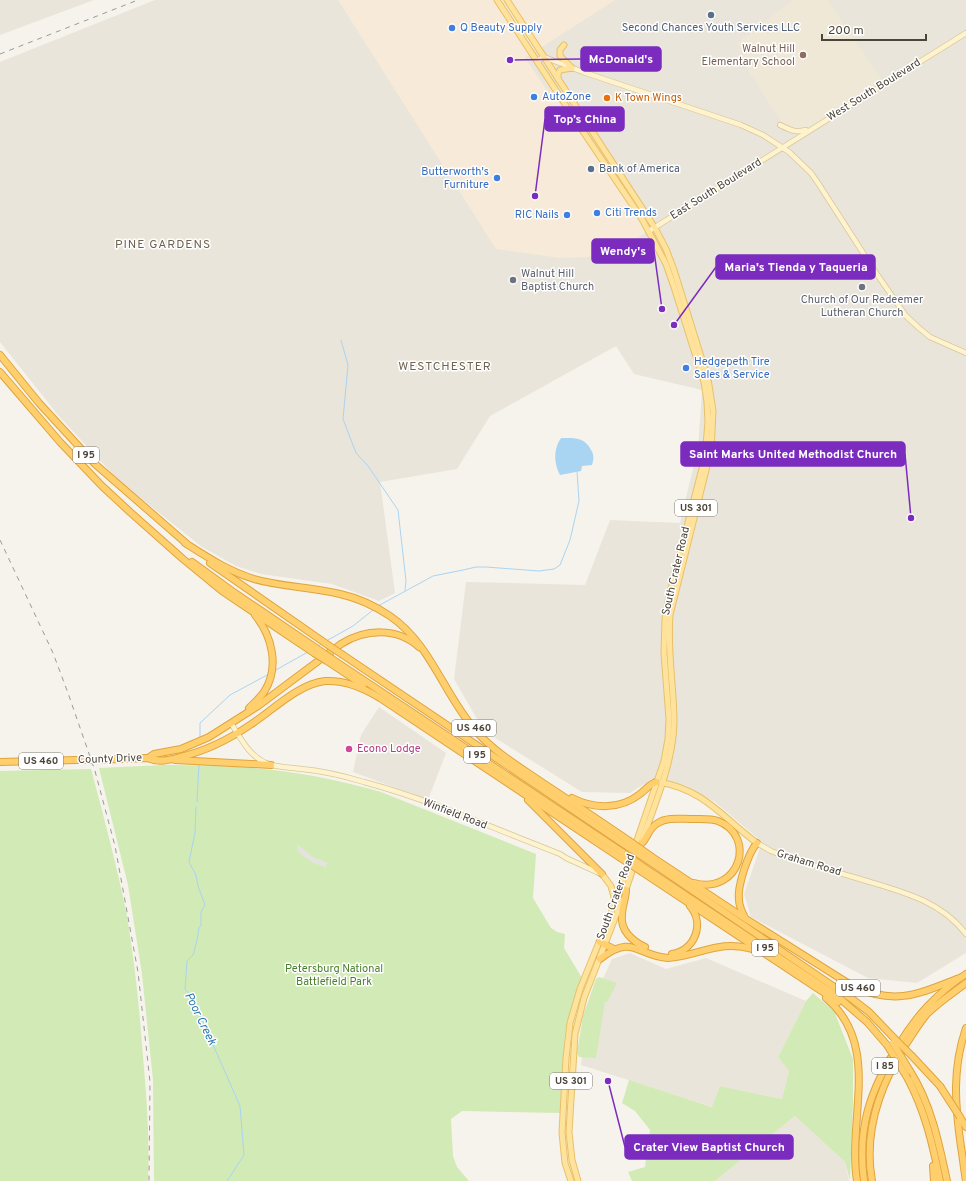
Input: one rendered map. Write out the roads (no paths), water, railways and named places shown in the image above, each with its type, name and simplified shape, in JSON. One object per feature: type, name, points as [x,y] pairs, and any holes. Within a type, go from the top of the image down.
[{"type":"highway","name":"I 95","points":[[0,356],[43,408],[95,464],[185,543],[232,579],[343,655],[627,843]]},
{"type":"highway","name":"I 95","points":[[0,372],[43,423],[92,476],[130,512],[159,537],[317,652]]},
{"type":"highway","points":[[159,537],[210,582],[251,611],[330,660],[377,696]]},
{"type":"highway","points":[[185,543],[222,566],[243,575],[272,582],[341,594],[366,603],[399,623],[414,638],[426,654]]},
{"type":"highway","points":[[238,719],[264,692],[270,680],[272,666],[272,650],[268,636],[261,623],[251,611]]},
{"type":"highway","name":"US 460","points":[[231,723],[258,706],[341,644],[360,635],[377,632],[396,635],[410,641],[426,654],[462,712],[476,731],[504,756],[651,859],[690,882],[854,987],[879,995],[897,997],[912,995],[936,988],[964,975]]},
{"type":"highway","name":"I 95","points":[[330,660],[644,870],[837,996],[858,1014],[879,1036],[891,1042],[922,1108],[927,1123],[940,1181]]},
{"type":"highway","name":"US 460","points":[[238,733],[298,691],[319,682],[335,681],[351,684],[377,696],[518,790],[620,854]]},
{"type":"highway","name":"County Drive","points":[[148,758],[154,754],[181,749],[199,742],[231,723]]},
{"type":"highway","name":"County Drive","points":[[0,762],[148,758],[154,761],[170,759],[202,751],[225,741],[238,733]]},
{"type":"highway","points":[[170,759],[271,765]]},
{"type":"highway","points":[[543,783],[580,802],[590,805],[603,806],[632,800],[652,783],[660,782]]},
{"type":"highway","points":[[518,790],[602,874]]},
{"type":"highway","points":[[641,844],[653,826],[664,820],[709,819],[717,820],[726,825],[735,836],[739,846],[737,866],[724,880],[714,884],[703,885],[690,882]]},
{"type":"highway","points":[[746,919],[739,903],[739,893],[751,852],[756,843]]},
{"type":"highway","name":"I 95","points":[[651,859],[852,999],[874,1020],[891,1042],[924,1096],[933,1122],[947,1181]]},
{"type":"highway","name":"US 460","points":[[644,870],[684,901],[834,999],[879,1036]]},
{"type":"highway","points":[[626,890],[622,915],[626,932],[639,944],[663,955],[681,952],[689,946],[696,936],[696,916],[693,910],[684,901]]},
{"type":"highway","points":[[766,932],[820,976]]},
{"type":"highway","points":[[602,943],[614,949]]},
{"type":"highway","points":[[600,959],[614,949],[630,946],[639,948],[658,957],[668,958],[728,945],[741,946],[762,953]]},
{"type":"highway","name":"I 85","points":[[864,1181],[862,1146],[864,1124],[871,1097],[879,1078],[910,1026],[919,1015],[933,1000],[964,975]]},
{"type":"highway","points":[[872,1181],[870,1159],[871,1132],[879,1098],[889,1073],[926,1016],[939,1004],[966,984]]},
{"type":"highway","points":[[813,986],[831,1002],[840,1013],[852,1036],[857,1053],[859,1072],[855,1152],[857,1181]]},
{"type":"highway","points":[[966,1028],[959,1051],[956,1078],[956,1103],[966,1181]]},
{"type":"highway","points":[[891,1042],[912,1056],[940,1086],[966,1127]]},
{"type":"highway","points":[[927,1123],[934,1169],[934,1181]]},
{"type":"highway","points":[[959,1130],[966,1164]]},
{"type":"main road","name":"South Crater Road","points":[[497,0],[649,231],[666,264],[698,358],[706,393],[708,422],[706,450],[702,469],[675,573],[665,619],[664,645],[669,728],[660,782],[626,890],[580,989],[569,1028],[562,1138],[565,1163],[571,1181]]},
{"type":"main road","name":"South Crater Road","points":[[507,0],[655,228],[672,263],[704,364],[710,388],[713,411],[712,439],[709,457],[670,615],[668,642],[674,723],[669,759],[615,903],[602,943],[600,959],[581,1008],[574,1044],[569,1142],[578,1181]]},
{"type":"main road","name":"West South Boulevard","points":[[782,148],[966,33]]},
{"type":"main road","points":[[564,45],[560,50],[560,54],[562,59],[572,68]]},
{"type":"main road","points":[[537,61],[544,57],[572,68],[742,125],[764,135],[799,161],[818,183],[876,273],[906,316],[930,337],[966,353]]},
{"type":"main road","points":[[558,80],[560,70],[572,68]]},
{"type":"main road","points":[[780,125],[797,132],[811,129]]},
{"type":"main road","name":"East South Boulevard","points":[[649,231],[782,148]]},
{"type":"main road","points":[[231,723],[253,754],[261,761],[271,765]]},
{"type":"main road","name":"Winfield Road","points":[[271,765],[332,774],[383,787],[413,797],[560,854],[602,874]]},
{"type":"main road","name":"Graham Road","points":[[660,782],[685,790],[705,800],[756,843],[771,851],[921,899],[945,913],[959,925],[966,934]]},
{"type":"main road","points":[[602,874],[611,886],[615,903]]},
{"type":"water","points":[[561,438],[575,438],[586,443],[593,453],[592,465],[582,466],[581,471],[560,475],[556,466],[555,456],[558,442]]},
{"type":"waterway","points":[[341,340],[348,365],[343,419],[356,453],[368,466],[398,510],[406,581],[405,590]]},
{"type":"waterway","points":[[378,606],[433,576],[476,567],[539,571],[554,569],[560,565],[570,540],[579,501],[577,471]]},
{"type":"waterway","name":"Poor Creek","points":[[328,640],[353,626],[373,610]]},
{"type":"waterway","name":"Poor Creek","points":[[274,671],[308,652]]},
{"type":"waterway","name":"Poor Creek","points":[[200,738],[200,723],[230,695],[269,674]]},
{"type":"waterway","name":"Poor Creek","points":[[197,802],[199,764]]},
{"type":"waterway","name":"Poor Creek","points":[[196,807],[195,833],[189,862],[196,875],[198,886],[205,905],[201,912],[201,925],[193,955],[187,961],[185,989],[190,995],[199,1013],[240,1106],[244,1155],[227,1181]]},
{"type":"railway","points":[[0,54],[138,0]]},
{"type":"railway","points":[[0,540],[53,653],[95,771],[115,846],[138,972],[150,1082],[149,1181]]},
{"type":"place","name":"Second Chances Youth Services LLC","points":[[711,15]]},
{"type":"place","name":"Q Beauty Supply","points":[[452,28]]},
{"type":"place","name":"Walnut Hill Elementary School","points":[[803,55]]},
{"type":"place","name":"McDonald's","points":[[510,60]]},
{"type":"place","name":"AutoZone","points":[[534,97]]},
{"type":"place","name":"K Town Wings","points":[[607,98]]},
{"type":"place","name":"Bank of America","points":[[591,169]]},
{"type":"place","name":"Butterworth's Furniture","points":[[497,178]]},
{"type":"place","name":"Top’s China","points":[[535,196]]},
{"type":"place","name":"Citi Trends","points":[[597,213]]},
{"type":"place","name":"RIC Nails","points":[[567,215]]},
{"type":"place","name":"Walnut Hill Baptist Church","points":[[513,280]]},
{"type":"place","name":"Church of Our Redeemer Lutheran Church","points":[[862,287]]},
{"type":"place","name":"Wendy's","points":[[662,309]]},
{"type":"place","name":"Maria's Tienda y Taqueria","points":[[674,325]]},
{"type":"place","name":"Hedgepeth Tire Sales & Service","points":[[686,368]]},
{"type":"place","name":"Saint Marks United Methodist Church","points":[[911,518]]},
{"type":"place","name":"Econo Lodge","points":[[349,749]]},
{"type":"place","name":"Crater View Baptist Church","points":[[608,1081]]},
{"type":"district","name":"PINE GARDENS","points":[[163,245]]},
{"type":"district","name":"WESTCHESTER","points":[[445,367]]},
{"type":"park label","name":"Petersburg National Battlefield Park","points":[[334,975]]}]
